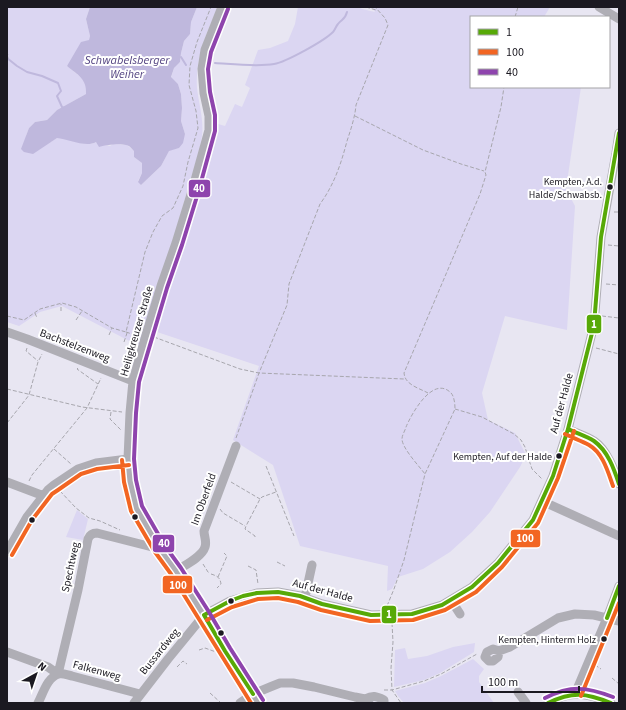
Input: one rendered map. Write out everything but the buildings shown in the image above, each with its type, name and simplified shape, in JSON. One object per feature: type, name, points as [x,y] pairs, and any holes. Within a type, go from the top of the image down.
[{"type":"street","name":"Heiligkreuzer Straße","points":[[222,7],[205,50],[202,69],[204,93],[209,116],[209,130],[192,192],[161,286],[148,338],[133,381],[128,459],[130,481],[136,508],[160,549],[176,571],[258,703]]},
{"type":"street","points":[[599,7],[615,13]]},
{"type":"street","name":"Auf der Halde","points":[[204,615],[230,601],[259,592],[278,592],[305,597],[322,604],[371,615],[412,614],[442,605],[451,600],[472,587],[498,563],[533,520],[553,476],[568,429],[594,325],[601,244],[615,184],[619,133]]},
{"type":"street","name":"Bachstelzenweg","points":[[7,332],[133,381]]},
{"type":"street","points":[[568,429],[590,439],[604,450],[612,465],[619,484]]},
{"type":"street","name":"Im Oberfeld","points":[[199,556],[205,547],[206,541],[204,531],[236,446]]},
{"type":"street","points":[[7,552],[27,516],[48,490],[54,485],[78,469],[96,463],[128,459]]},
{"type":"street","points":[[7,482],[44,496]]},
{"type":"street","points":[[542,501],[619,536]]},
{"type":"street","name":"Spechtweg","points":[[58,674],[89,536],[97,533],[160,549]]},
{"type":"street","points":[[176,571],[199,556]]},
{"type":"street","points":[[305,597],[312,565]]},
{"type":"street","points":[[575,694],[619,586]]},
{"type":"street","points":[[451,600],[460,614]]},
{"type":"street","points":[[487,652],[493,649],[499,651],[510,647],[558,618],[575,614],[594,615],[619,622]]},
{"type":"street","name":"Bussardweg","points":[[134,703],[204,615]]},
{"type":"street","points":[[7,652],[48,667],[58,674]]},
{"type":"street","name":"Falkenweg","points":[[38,703],[47,684],[58,674],[64,674],[140,694]]},
{"type":"street","points":[[240,703],[253,694],[280,683],[293,683],[314,687],[353,700],[368,699],[376,696],[384,700],[384,703]]},
{"type":"street","points":[[518,692],[526,703]]},
{"type":"street","points":[[548,703],[561,697],[575,694],[599,698],[611,703]]},
{"type":"path","points":[[124,342],[144,252],[162,216],[173,208],[183,186],[198,128],[190,85],[190,66],[197,42],[211,7]]},
{"type":"path","points":[[366,7],[377,10]]},
{"type":"path","points":[[236,446],[234,442],[259,373],[287,305],[289,284],[320,204],[328,193],[340,167],[355,116],[356,105],[388,25],[385,18],[375,7]]},
{"type":"path","points":[[7,51],[7,62]]},
{"type":"path","points":[[428,393],[408,383],[405,379],[404,373],[480,194],[486,175],[485,172],[501,107],[504,88]]},
{"type":"path","points":[[355,116],[423,150],[485,172]]},
{"type":"path","points":[[601,244],[619,246]]},
{"type":"path","points":[[598,283],[619,285]]},
{"type":"path","points":[[7,316],[24,320],[40,309],[62,303],[76,307],[112,328],[148,338],[240,369],[259,373],[405,379]]},
{"type":"path","points":[[61,312],[62,303]]},
{"type":"path","points":[[76,320],[82,311]]},
{"type":"path","points":[[35,312],[37,318]]},
{"type":"path","points":[[595,316],[619,318]]},
{"type":"path","points":[[109,335],[112,328]]},
{"type":"path","points":[[30,340],[26,350],[38,362]]},
{"type":"path","points":[[7,423],[29,395],[38,362],[46,346]]},
{"type":"path","points":[[589,346],[619,354]]},
{"type":"path","points":[[83,361],[77,369],[98,385]]},
{"type":"path","points":[[26,489],[32,475],[87,408],[105,369]]},
{"type":"path","points":[[400,703],[392,690],[391,668],[394,642],[386,605],[394,589],[404,560],[425,474],[455,408],[452,394],[448,390],[442,388],[428,393],[408,422],[402,438],[404,447],[425,474]]},
{"type":"path","points":[[7,389],[87,408],[130,413]]},
{"type":"path","points":[[455,408],[482,417],[514,434],[521,440],[525,447],[532,469],[549,484]]},
{"type":"path","points":[[111,411],[110,419],[124,432],[129,434]]},
{"type":"path","points":[[53,449],[78,469]]},
{"type":"path","points":[[266,466],[294,536]]},
{"type":"path","points":[[224,477],[260,499]]},
{"type":"path","points":[[54,485],[83,514],[89,518],[100,521],[121,531]]},
{"type":"path","points":[[246,526],[260,499],[277,492]]},
{"type":"path","points":[[219,508],[223,513],[246,526],[245,529],[256,536],[255,538]]},
{"type":"path","points":[[218,577],[227,556],[224,553]]},
{"type":"path","points":[[199,556],[209,573]]},
{"type":"path","points":[[277,562],[286,566]]},
{"type":"path","points":[[248,566],[256,570],[259,592]]},
{"type":"path","points":[[211,574],[218,577],[221,584],[217,588]]},
{"type":"path","points":[[199,650],[205,648],[219,653],[225,651]]},
{"type":"path","points":[[368,699],[380,691],[392,690],[424,681],[441,674],[479,653],[487,652]]},
{"type":"path","points":[[177,667],[183,661],[187,664]]},
{"type":"path","points":[[612,678],[619,684]]},
{"type":"path","points":[[210,694],[221,703]]},
{"type":"shaded area","points":[[7,7],[90,7],[86,19],[90,36],[89,41],[67,66],[83,79],[87,88],[86,94],[57,110],[47,120],[35,122],[29,128],[26,136],[51,142],[57,138],[66,138],[86,144],[96,142],[110,146],[113,144],[127,145],[134,151],[134,157],[142,163],[142,173],[138,181],[141,185],[161,166],[169,150],[179,148],[185,134],[181,121],[181,94],[178,84],[171,78],[174,68],[180,62],[184,41],[190,34],[191,22],[197,7],[218,7],[202,46],[198,66],[197,88],[202,124],[201,143],[175,233],[139,346],[62,306],[40,312],[19,326],[7,322]]},
{"type":"shaded area","points":[[298,7],[357,7],[375,12],[372,7],[550,7],[545,16],[470,16],[470,88],[581,88],[566,189],[575,206],[567,330],[505,316],[482,393],[488,420],[515,433],[526,455],[520,467],[490,512],[472,532],[450,552],[423,569],[398,577],[392,589],[387,591],[388,566],[300,546],[273,465],[233,440],[259,366],[154,331],[218,124],[225,126],[235,104],[242,107],[250,88],[245,85],[258,50],[270,48],[288,41],[295,24]]},
{"type":"shaded area","points":[[77,510],[88,519],[83,540],[66,537]]},
{"type":"shaded area","points":[[475,643],[474,652],[440,673],[424,680],[394,687],[395,650],[405,648],[408,659],[427,656],[453,647]]},
{"type":"shaded area","points":[[473,659],[484,669],[479,676],[479,682],[494,703],[404,703],[395,691],[425,683]]},
{"type":"water","name":"Schwabelsberger Weiher","points":[[90,7],[197,7],[191,22],[190,34],[184,41],[180,62],[174,68],[171,77],[178,84],[181,94],[181,121],[185,134],[183,143],[179,148],[169,151],[161,166],[141,185],[138,182],[142,173],[142,163],[134,157],[134,151],[127,145],[116,144],[99,147],[96,142],[92,144],[82,144],[57,138],[33,154],[24,152],[21,149],[29,128],[35,122],[47,120],[57,110],[86,94],[85,85],[81,78],[67,66],[81,42],[89,40],[90,36],[86,19]]},
{"type":"waterway","points":[[215,63],[260,65],[280,62],[305,51],[322,41],[333,32],[347,12]]},
{"type":"waterway","points":[[181,57],[186,65]]},
{"type":"waterway","points":[[7,58],[27,72],[42,76],[58,83],[61,91],[57,96],[62,107],[64,108]]},
{"type":"transit line","name":"40","points":[[228,9],[211,52],[208,69],[210,92],[215,115],[215,131],[198,193],[167,288],[139,382],[134,459],[136,480],[142,506],[165,546],[181,568],[263,700]]},
{"type":"transit line","name":"1","points":[[204,615],[243,596],[257,593],[278,592],[300,596],[322,604],[371,615],[412,614],[442,605],[472,587],[498,563],[533,520],[553,476],[568,429],[594,325],[601,237],[619,133]]},
{"type":"transit line","name":"1","points":[[568,429],[591,439],[599,445],[607,455],[619,484]]},
{"type":"transit line","name":"100","points":[[207,620],[232,607],[258,599],[278,598],[298,602],[321,610],[370,621],[413,620],[445,610],[476,592],[502,567],[538,523],[558,478],[574,431]]},
{"type":"transit line","name":"100","points":[[565,434],[594,448],[604,463],[613,486]]},
{"type":"transit line","name":"100","points":[[122,460],[124,482],[131,511],[155,552],[171,574],[251,703]]},
{"type":"transit line","name":"100","points":[[12,555],[32,520],[52,494],[81,474],[97,469],[129,465]]},
{"type":"transit line","name":"1","points":[[607,618],[619,586]]},
{"type":"transit line","name":"100","points":[[581,696],[619,603]]},
{"type":"transit line","name":"1","points":[[204,615],[253,694]]},
{"type":"transit line","name":"40","points":[[545,698],[571,689],[587,689],[613,697]]},
{"type":"transit line","name":"1","points":[[548,703],[572,695],[587,695],[611,703]]},
{"type":"place","name":"Kempten, A.d. Halde/Schwabsb.","points":[[610,187]]},
{"type":"place","name":"Kempten, Auf der Halde","points":[[559,456]]},
{"type":"place","name":"Kempten, Hinterm Holz","points":[[604,639]]}]
